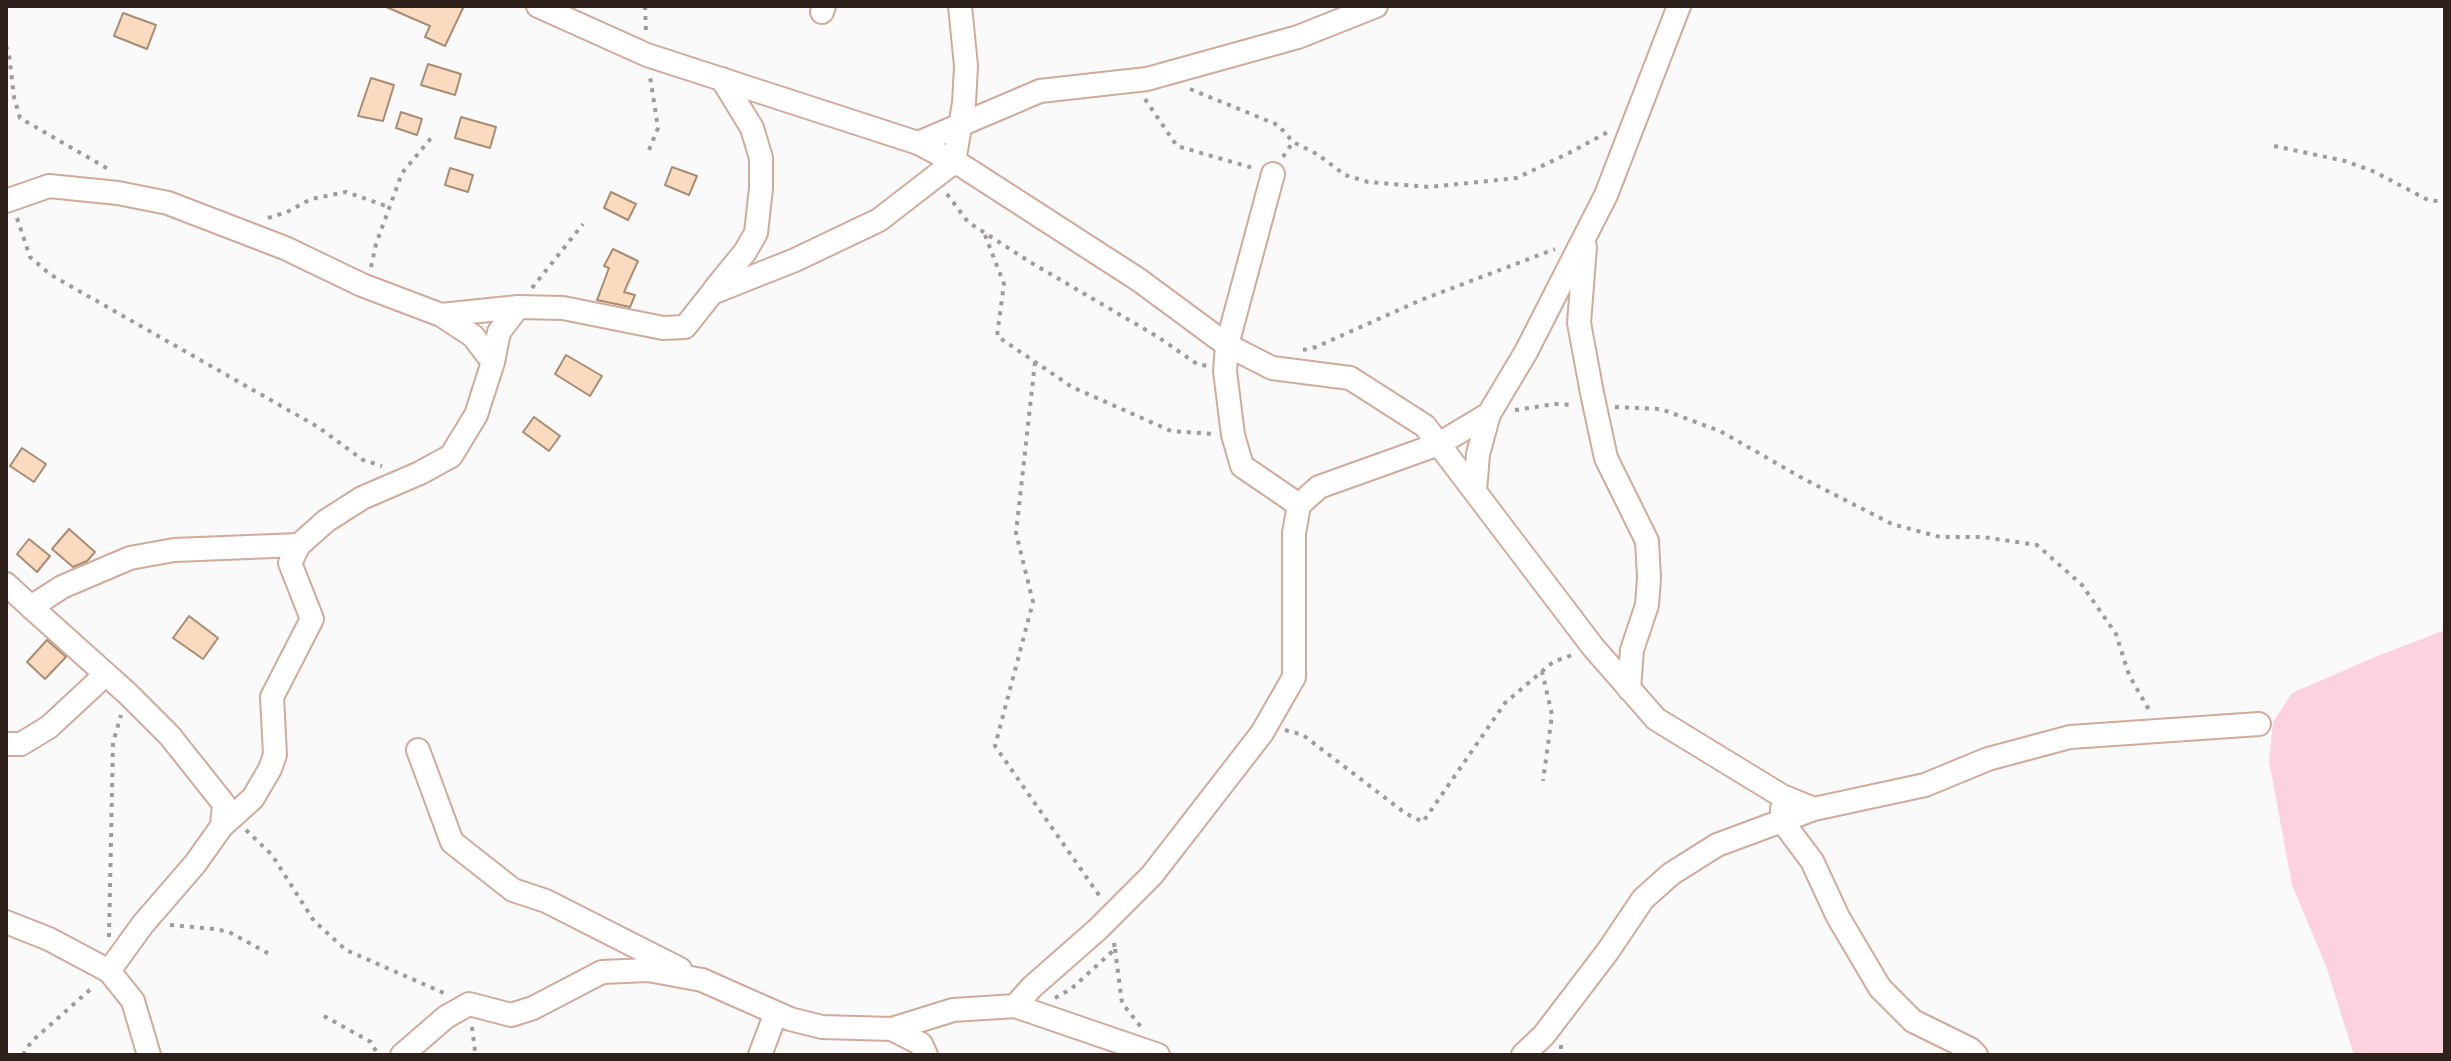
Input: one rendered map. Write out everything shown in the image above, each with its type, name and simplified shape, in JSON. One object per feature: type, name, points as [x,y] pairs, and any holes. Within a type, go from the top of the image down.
[{"type":"street","points":[[538,6],[647,55],[918,143],[954,162],[1139,280],[1227,345],[1272,368],[1350,378],[1425,426],[1593,647],[1656,719],[1782,796],[1814,809]]},
{"type":"street","points":[[712,293],[795,260],[879,220],[954,162],[961,127],[966,66],[960,6]]},
{"type":"street","points":[[918,143],[1040,91],[1158,76],[1298,37],[1376,6]]},
{"type":"street","points":[[1475,491],[1478,454],[1489,414],[1526,352],[1606,195],[1679,6]]},
{"type":"street","points":[[441,315],[518,307],[563,308],[663,328],[685,327],[745,252],[756,233],[761,158],[752,128],[722,79]]},
{"type":"street","points":[[1273,174],[1227,345],[1225,371],[1233,435],[1242,466],[1299,505]]},
{"type":"street","points":[[8,200],[49,186],[118,193],[168,203],[285,248],[371,289],[441,315],[473,336],[493,362]]},
{"type":"street","points":[[1585,238],[1579,323],[1594,405],[1606,458],[1647,541],[1647,605],[1632,650],[1629,689]]},
{"type":"street","points":[[109,971],[143,924],[227,822],[253,798],[270,769],[275,755],[272,697],[312,619],[290,563],[299,545],[326,521],[362,498],[451,456],[476,415],[491,374],[499,332],[518,307]]},
{"type":"street","points":[[1015,1006],[1152,875],[1267,724],[1294,677],[1294,533],[1299,505],[1319,487],[1439,444],[1489,414]]},
{"type":"street","points":[[31,607],[62,587],[130,558],[174,550],[299,545]]},
{"type":"street","points":[[6,584],[170,736],[224,804],[227,822]]},
{"type":"street","points":[[6,744],[21,744],[49,727],[106,674]]},
{"type":"street","points":[[1523,1055],[1544,1035],[1643,899],[1671,874],[1717,845],[1814,809],[1925,785],[1988,759],[2070,737],[2259,724]]},
{"type":"street","points":[[418,750],[452,842],[513,890],[546,901],[702,980],[790,1019],[822,1027],[892,1029],[953,1010],[1015,1006],[1158,1055]]},
{"type":"street","points":[[1782,796],[1782,821],[1812,861],[1838,917],[1880,988],[1913,1021],[1970,1049],[1976,1055]]},
{"type":"street","points":[[6,922],[49,939],[109,971],[133,1001],[149,1055]]},
{"type":"street","points":[[402,1055],[446,1017],[469,1004],[511,1015],[533,1008],[602,972],[648,970],[702,980]]},
{"type":"street","points":[[760,1055],[776,1013]]},
{"type":"street","points":[[892,1029],[921,1044],[926,1055]]},
{"type":"path","points":[[6,46],[20,118],[114,172]]},
{"type":"path","points":[[1158,76],[1278,125],[1293,142],[1317,154],[1345,175],[1368,182],[1429,187],[1517,178],[1636,116]]},
{"type":"path","points":[[1133,80],[1177,146],[1273,174],[1293,142]]},
{"type":"path","points":[[371,289],[371,266],[376,244],[402,173],[432,137]]},
{"type":"path","points":[[2274,146],[2345,161],[2375,172],[2428,200],[2445,202]]},
{"type":"path","points":[[934,177],[968,222],[1197,364],[1225,371]]},
{"type":"path","points":[[235,229],[287,212],[311,199],[346,192],[389,207]]},
{"type":"path","points":[[8,200],[30,257],[51,275],[318,427],[363,460],[384,467]]},
{"type":"path","points":[[518,307],[583,224]]},
{"type":"path","points":[[985,232],[1004,284],[997,336],[1072,387],[1171,431],[1233,435]]},
{"type":"path","points":[[1292,353],[1316,347],[1421,300],[1585,238]]},
{"type":"path","points":[[1035,362],[1016,533],[1033,602],[995,746],[1112,915]]},
{"type":"path","points":[[1489,414],[1555,404],[1661,409],[1720,431],[1892,524],[1940,537],[1983,537],[2037,545],[2082,585],[2116,634],[2129,675],[2160,731]]},
{"type":"path","points":[[1267,724],[1303,735],[1405,813],[1423,822],[1505,703],[1553,662],[1593,647]]},
{"type":"path","points":[[1542,671],[1552,715],[1543,781]]},
{"type":"path","points":[[23,1055],[31,1042],[109,971],[113,743],[128,694]]},
{"type":"path","points":[[227,822],[272,855],[314,921],[346,950],[469,1004],[475,1051],[479,1055]]},
{"type":"path","points":[[143,924],[191,926],[229,932],[271,955]]},
{"type":"path","points":[[1115,949],[1122,1003],[1147,1035]]},
{"type":"path","points":[[324,1016],[371,1042],[378,1055]]},
{"type":"shaded area","points":[[2445,630],[2445,1055],[2354,1055],[2326,966],[2292,885],[2269,761],[2273,722],[2292,693]]},
{"type":"building","points":[[384,6],[464,6],[445,46],[425,37],[430,26]]},
{"type":"building","points":[[123,13],[156,25],[147,49],[114,36]]},
{"type":"building","points":[[428,64],[461,74],[455,95],[421,85]]},
{"type":"building","points":[[371,78],[394,85],[383,121],[358,116]]},
{"type":"building","points":[[401,112],[422,119],[417,135],[396,128]]},
{"type":"building","points":[[461,117],[496,127],[490,148],[455,138]]},
{"type":"building","points":[[672,167],[697,176],[689,195],[665,185]]},
{"type":"building","points":[[450,168],[473,175],[468,192],[445,185]]},
{"type":"building","points":[[611,192],[636,204],[628,220],[604,208]]},
{"type":"building","points":[[613,249],[638,261],[624,292],[635,295],[630,307],[597,300],[609,268],[604,266]]},
{"type":"building","points":[[566,355],[602,376],[590,396],[555,374]]},
{"type":"building","points":[[534,417],[560,436],[549,451],[523,432]]},
{"type":"building","points":[[22,448],[46,464],[34,482],[10,466]]},
{"type":"building","points":[[69,529],[95,552],[87,561],[73,567],[52,549]]},
{"type":"building","points":[[29,539],[50,556],[37,572],[17,554]]},
{"type":"building","points":[[189,616],[218,638],[203,659],[173,638]]},
{"type":"building","points":[[47,640],[66,657],[45,679],[27,662]]}]
